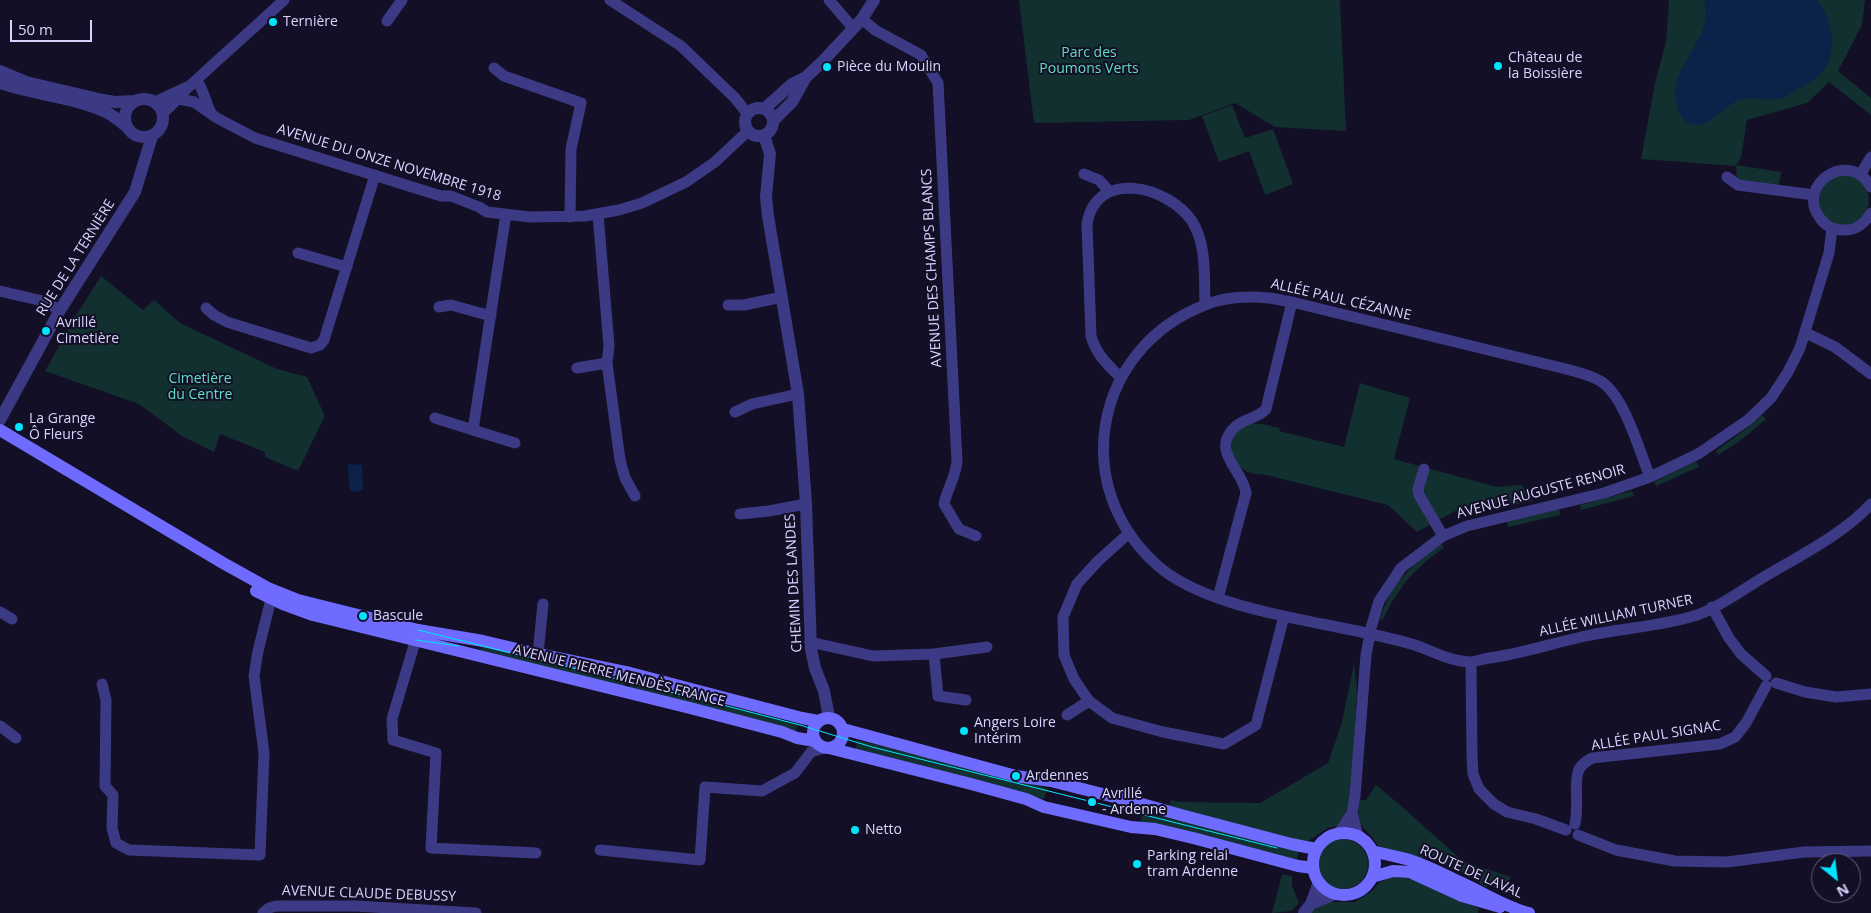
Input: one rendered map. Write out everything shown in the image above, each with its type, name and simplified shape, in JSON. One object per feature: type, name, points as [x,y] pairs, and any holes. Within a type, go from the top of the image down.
[{"type":"main road","points":[[0,430],[268,588],[298,600],[417,635]]},
{"type":"main road","points":[[0,438],[271,599],[313,615],[417,635]]},
{"type":"main road","name":"AVENUE PIERRE MENDÈS FRANCE","points":[[417,635],[461,636],[630,673],[802,718],[824,719]]},
{"type":"main road","name":"AVENUE PIERRE MENDÈS FRANCE","points":[[417,635],[782,732],[851,755],[971,784],[1026,799],[1044,806],[1130,828],[1156,829],[1298,866],[1313,868]]},
{"type":"main road","points":[[824,719],[840,724],[843,730],[841,741],[837,746],[823,746],[812,734],[813,729],[824,719]]},
{"type":"main road","points":[[843,730],[1016,776],[1051,781],[1316,849]]},
{"type":"main road","points":[[1339,833],[1358,836],[1366,842],[1372,851],[1375,862],[1372,877],[1366,886],[1357,892],[1346,895],[1335,894],[1325,889],[1318,882],[1313,868],[1313,858],[1316,849],[1324,839],[1339,833]]},
{"type":"main road","name":"ROUTE DE LAVAL","points":[[1372,851],[1405,859],[1420,865],[1486,894],[1515,910]]},
{"type":"main road","name":"ROUTE DE LAVAL","points":[[1372,877],[1393,871],[1410,872],[1462,896],[1495,906],[1529,913]]},
{"type":"street","points":[[163,113],[179,99],[193,82],[244,39],[284,0]]},
{"type":"street","points":[[387,21],[402,0]]},
{"type":"street","points":[[610,0],[681,46],[735,98],[747,113]]},
{"type":"street","name":"AVENUE DES CHAMPS BLANCS","points":[[829,0],[857,24],[875,30],[921,55],[938,83],[956,461],[954,476],[944,504],[959,529],[976,536]]},
{"type":"street","points":[[773,120],[770,113],[764,109],[755,108],[747,113],[744,122],[748,131],[756,135],[764,135],[771,129],[773,120],[792,102],[806,77],[857,24],[874,0]]},
{"type":"street","points":[[494,68],[504,76],[581,103],[571,149],[570,217]]},
{"type":"street","points":[[0,72],[26,82],[104,100],[135,102],[145,99],[155,102],[163,113],[163,122],[161,128],[152,136],[142,137],[109,114],[84,104],[0,83]]},
{"type":"street","points":[[764,109],[792,84],[806,77]]},
{"type":"street","points":[[155,102],[193,82],[201,85],[204,99],[212,114]]},
{"type":"street","name":"AVENUE DU ONZE NOVEMBRE 1918","points":[[179,99],[194,102],[240,132],[255,138],[441,196],[451,196],[487,212],[530,217],[570,217],[598,214],[642,203],[686,182],[715,162],[748,131]]},
{"type":"street","points":[[135,102],[129,107],[126,114],[143,161]]},
{"type":"street","name":"CHEMIN DES LANDES","points":[[764,135],[770,154],[767,205],[798,394],[806,504],[810,642],[815,668],[824,691],[824,719]]},
{"type":"street","name":"RUE DE LA TERNIÈRE","points":[[0,420],[60,310],[135,192],[152,136]]},
{"type":"street","points":[[1860,175],[1871,157]]},
{"type":"street","points":[[1810,194],[1822,180],[1832,173],[1848,170],[1860,175],[1871,187]]},
{"type":"street","points":[[1084,174],[1099,180],[1109,191]]},
{"type":"street","points":[[206,308],[227,322],[315,348],[320,345],[324,340],[375,175]]},
{"type":"street","points":[[1727,177],[1738,185],[1810,194]]},
{"type":"street","points":[[1120,377],[1101,357],[1095,348],[1091,336],[1087,224],[1089,212],[1094,204],[1109,191],[1128,188],[1146,191],[1166,198],[1180,207],[1192,222],[1203,250],[1205,304]]},
{"type":"street","points":[[1810,194],[1818,216],[1832,228],[1843,230],[1855,228],[1865,222],[1871,213]]},
{"type":"street","points":[[473,430],[506,214]]},
{"type":"street","points":[[598,214],[609,346],[607,363],[620,460],[624,478],[635,496]]},
{"type":"street","name":"AVENUE AUGUSTE RENOIR","points":[[1358,836],[1352,814],[1366,655],[1379,601],[1401,568],[1442,536],[1467,526],[1604,493],[1650,477],[1698,454],[1748,420],[1771,398],[1788,372],[1806,333],[1829,253],[1832,228]]},
{"type":"street","points":[[298,253],[347,267]]},
{"type":"street","points":[[0,291],[43,300],[60,310]]},
{"type":"street","points":[[728,305],[744,306],[782,297]]},
{"type":"street","name":"ALLÉE PAUL CÉZANNE","points":[[1370,634],[1284,616],[1218,598],[1191,588],[1169,576],[1128,534],[1110,493],[1104,468],[1104,438],[1107,415],[1120,377],[1129,364],[1154,336],[1184,314],[1205,304],[1234,298],[1254,297],[1292,302],[1586,374],[1601,381],[1620,402],[1650,477]]},
{"type":"street","points":[[1218,598],[1246,493],[1245,484],[1229,462],[1227,455],[1228,439],[1236,426],[1260,416],[1266,409],[1292,302]]},
{"type":"street","points":[[439,307],[451,305],[490,316]]},
{"type":"street","points":[[1806,333],[1835,347],[1871,374]]},
{"type":"street","points":[[577,368],[607,363]]},
{"type":"street","points":[[736,412],[752,404],[798,394]]},
{"type":"street","points":[[435,418],[515,443]]},
{"type":"street","points":[[1424,469],[1418,489],[1419,495],[1442,536]]},
{"type":"street","name":"CHEMIN DES LANDES","points":[[740,514],[769,512],[806,504]]},
{"type":"street","name":"ALLÉE WILLIAM TURNER","points":[[1370,634],[1413,645],[1456,660],[1471,662],[1500,657],[1595,634],[1704,613],[1833,535],[1859,517],[1871,504]]},
{"type":"street","points":[[1128,534],[1098,561],[1077,584],[1063,617],[1064,655],[1074,679],[1089,701],[1112,718],[1163,732],[1224,744],[1256,725],[1284,616]]},
{"type":"street","points":[[102,684],[106,700],[105,786],[113,795],[112,828],[116,843],[129,850],[260,855],[264,752],[254,676],[271,599]]},
{"type":"street","points":[[538,654],[543,604]]},
{"type":"street","points":[[1712,607],[1729,638],[1742,654],[1770,681],[1805,692],[1836,697],[1871,694]]},
{"type":"street","points":[[0,612],[12,618]]},
{"type":"street","points":[[417,635],[392,719],[392,726],[393,740],[436,753],[431,848],[536,853]]},
{"type":"street","points":[[810,642],[873,656],[934,654],[987,647]]},
{"type":"street","points":[[934,654],[938,696],[966,700]]},
{"type":"street","points":[[1471,662],[1473,774],[1480,789],[1494,804],[1507,812],[1570,827],[1568,835],[1572,838],[1578,836],[1616,850],[1674,861],[1727,862],[1804,852],[1871,851]]},
{"type":"street","name":"ALLÉE PAUL SIGNAC","points":[[1570,827],[1577,815],[1578,771],[1592,758],[1720,744],[1735,737],[1746,723],[1770,681]]},
{"type":"street","points":[[1067,714],[1089,701]]},
{"type":"street","points":[[0,726],[16,738]]},
{"type":"street","points":[[600,850],[700,860],[705,787],[762,791],[795,773],[811,752],[823,746]]},
{"type":"street","name":"AVENUE AUGUSTE RENOIR","points":[[1339,833],[1352,814]]},
{"type":"street","points":[[1307,909],[1318,882]]},
{"type":"street","points":[[1307,909],[1335,894]]},
{"type":"street","name":"AVENUE CLAUDE DEBUSSY","points":[[263,913],[269,908],[276,906],[356,906],[476,913]]},
{"type":"green space","name":"Parc des Poumons Verts","points":[[1019,0],[1340,0],[1346,131],[1275,127],[1235,103],[1189,120],[1034,123]]},
{"type":"green space","points":[[1669,0],[1865,0],[1862,25],[1838,71],[1871,98],[1871,115],[1829,82],[1807,103],[1747,120],[1741,158],[1736,165],[1781,172],[1779,186],[1741,182],[1737,179],[1736,166],[1641,159],[1655,83],[1666,42]]},
{"type":"green space","points":[[1232,105],[1245,138],[1273,129],[1293,184],[1265,195],[1249,151],[1219,162],[1202,116]]},
{"type":"green space","points":[[1844,175],[1862,182],[1869,200],[1862,218],[1844,225],[1826,218],[1819,200],[1826,182]]},
{"type":"green space","name":"Cimetière du Centre","points":[[101,276],[143,310],[154,300],[180,323],[277,369],[307,377],[325,416],[298,471],[265,457],[265,452],[220,434],[214,452],[182,436],[139,404],[45,371],[68,330],[78,325],[75,317]]},
{"type":"green space","points":[[1360,383],[1410,398],[1394,459],[1497,487],[1522,485],[1532,501],[1509,506],[1492,502],[1481,502],[1453,512],[1417,532],[1388,505],[1266,475],[1250,473],[1236,463],[1232,450],[1234,437],[1237,431],[1249,424],[1261,424],[1280,428],[1279,431],[1344,447]]},
{"type":"green space","points":[[1762,415],[1766,419],[1740,441],[1718,455],[1716,451]]},
{"type":"green space","points":[[1696,461],[1699,467],[1656,486],[1654,482]]},
{"type":"green space","points":[[1632,491],[1634,496],[1581,510],[1580,505]]},
{"type":"green space","points":[[1559,509],[1560,515],[1508,527],[1507,522]]},
{"type":"green space","points":[[1441,543],[1444,548],[1415,571],[1394,598],[1382,621],[1380,620],[1384,607],[1403,576]]},
{"type":"green space","points":[[482,645],[626,680],[625,688],[480,652]]},
{"type":"green space","points":[[1354,664],[1357,688],[1349,802],[1344,817],[1337,826],[1328,828],[1308,841],[1278,836],[1169,806],[1171,800],[1179,802],[1260,803],[1328,763],[1342,722]]},
{"type":"green space","points":[[631,681],[798,724],[796,731],[629,689]]},
{"type":"green space","points":[[858,740],[1047,788],[1044,799],[855,751]]},
{"type":"green space","points":[[1376,785],[1464,862],[1511,877],[1504,893],[1488,884],[1486,888],[1467,875],[1434,860],[1395,853],[1378,845],[1361,824],[1358,812],[1360,800],[1366,800]]},
{"type":"green space","points":[[1143,812],[1299,850],[1296,862],[1140,823]]},
{"type":"green space","points":[[1338,839],[1348,839],[1361,846],[1368,859],[1368,869],[1361,882],[1348,889],[1338,889],[1329,885],[1322,878],[1318,869],[1318,859],[1322,850],[1329,843]]},
{"type":"green space","points":[[1282,874],[1292,876],[1292,886],[1299,903],[1291,911],[1272,913]]},
{"type":"green space","points":[[1391,877],[1410,878],[1456,900],[1479,908],[1478,913],[1310,913],[1326,902],[1355,902],[1372,891],[1380,882]]},
{"type":"water","points":[[1704,0],[1817,0],[1826,15],[1831,33],[1831,51],[1825,68],[1813,80],[1783,98],[1740,100],[1734,102],[1704,124],[1690,124],[1680,114],[1675,98],[1676,83],[1702,31],[1705,16]]},
{"type":"water","points":[[348,464],[362,465],[363,490],[352,492],[349,489]]},
{"type":"tram line","points":[[418,630],[719,704],[800,725],[872,747],[1277,848]]},
{"type":"tram line","points":[[416,640],[459,646]]},
{"type":"place","name":"Ternière","points":[[273,22]]},
{"type":"place","name":"Château de la Boissière","points":[[1498,66]]},
{"type":"place","name":"Pièce du Moulin","points":[[827,67]]},
{"type":"place","name":"Avrillé Cimetière","points":[[46,331]]},
{"type":"place","name":"La Grange Ô Fleurs","points":[[19,427]]},
{"type":"place","name":"Bascule","points":[[363,616]]},
{"type":"place","name":"Angers Loire Intérim","points":[[964,731]]},
{"type":"place","name":"Ardennes","points":[[1016,776]]},
{"type":"place","name":"Avrillé - Ardenne","points":[[1092,802]]},
{"type":"place","name":"Netto","points":[[855,830]]},
{"type":"place","name":"Parking relai tram Ardenne","points":[[1137,864]]}]
